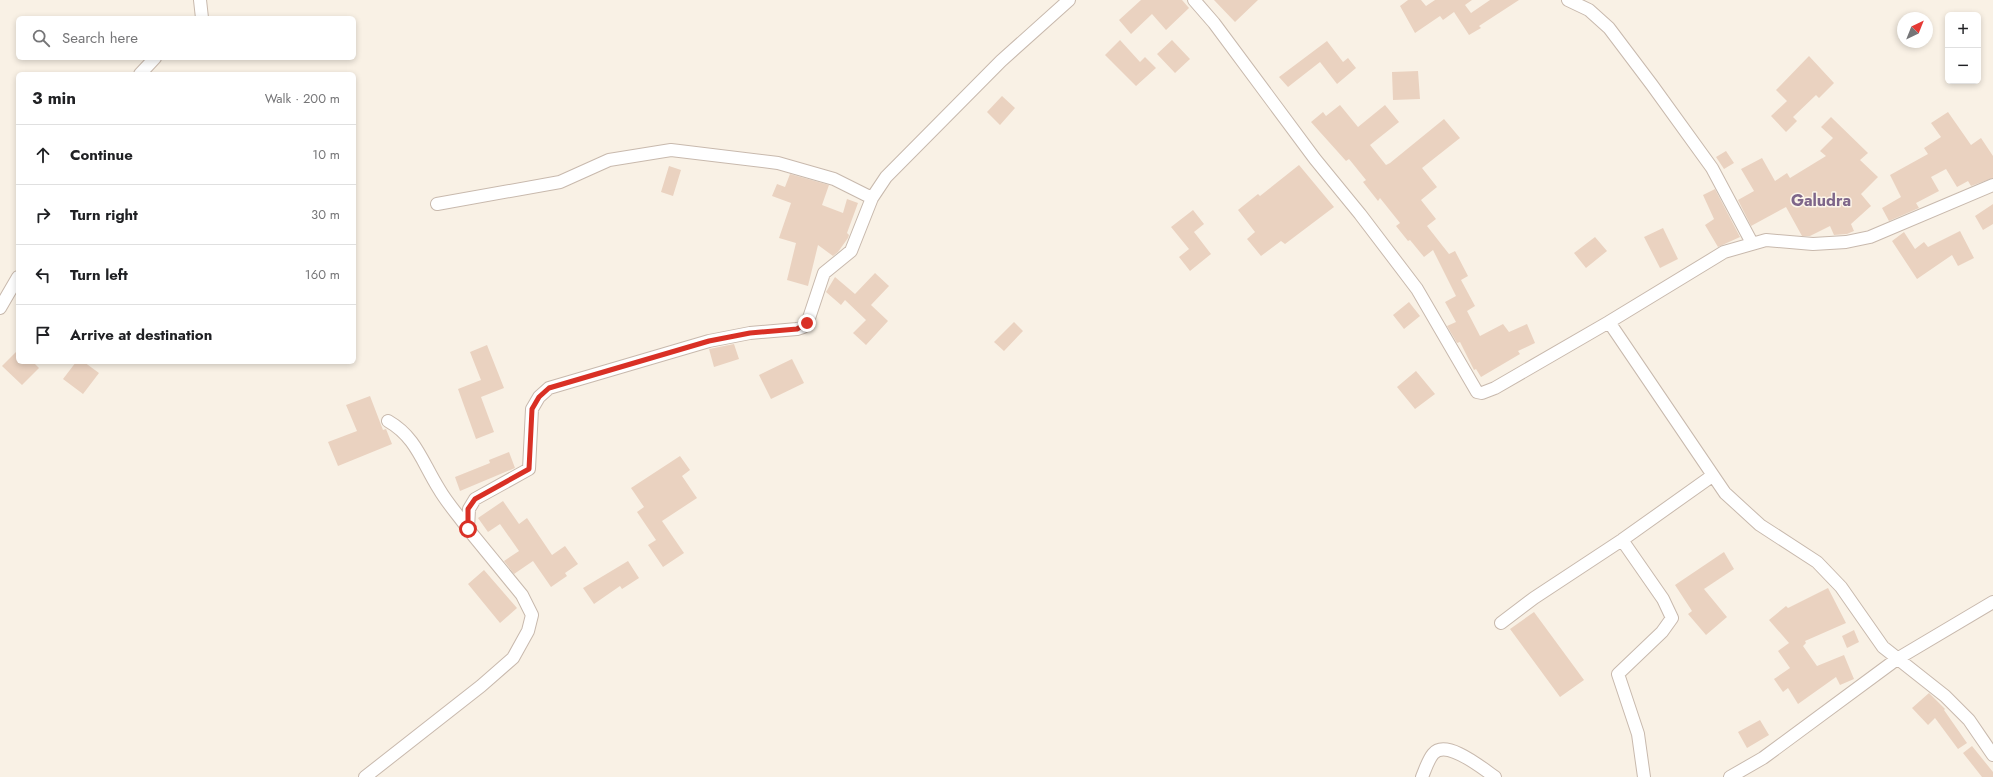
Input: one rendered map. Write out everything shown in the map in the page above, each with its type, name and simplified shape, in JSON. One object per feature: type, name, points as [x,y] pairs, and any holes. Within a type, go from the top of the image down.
[{"type":"street","points":[[200,0],[202,16]]},
{"type":"street","points":[[468,529],[468,509],[475,499],[529,469],[532,409],[536,402],[549,388],[709,341],[731,336],[797,329],[803,327],[809,318],[824,274],[853,249],[872,198],[886,176],[1001,61],[1069,0]]},
{"type":"street","points":[[1194,0],[1214,23],[1315,159],[1360,214],[1417,289],[1476,392],[1482,394],[1496,388],[1610,322],[1724,252],[1766,240],[1813,244],[1846,242],[1870,237],[1993,185]]},
{"type":"street","points":[[1568,0],[1589,10],[1609,28],[1712,168],[1752,243]]},
{"type":"street","points":[[142,72],[153,60]]},
{"type":"street","points":[[437,204],[560,182],[609,160],[671,150],[778,163],[834,179],[872,198]]},
{"type":"street","points":[[0,308],[16,280]]},
{"type":"street","points":[[1610,322],[1712,476],[1725,493],[1760,525],[1798,548],[1822,567],[1841,587],[1879,642],[1897,659],[1945,696],[1969,720],[1993,755]]},
{"type":"street","points":[[365,777],[481,686],[513,658],[528,631],[532,615],[522,595],[468,529],[440,490],[410,437],[399,427],[388,421]]},
{"type":"street","points":[[1501,623],[1534,598],[1622,540],[1712,476]]},
{"type":"street","points":[[1622,540],[1660,594],[1672,618],[1662,632],[1618,674],[1638,734],[1644,777]]},
{"type":"street","points":[[1730,777],[1763,758],[1897,659],[1993,602]]},
{"type":"street","points":[[1422,777],[1432,755],[1438,750],[1446,748],[1496,777]]},
{"type":"building","points":[[1141,0],[1182,0],[1189,8],[1166,30],[1152,14],[1131,34],[1119,20]]},
{"type":"building","points":[[1214,0],[1258,0],[1235,22]]},
{"type":"building","points":[[1408,0],[1421,0],[1426,6],[1435,0],[1472,0],[1465,5],[1471,13],[1490,0],[1519,0],[1479,26],[1481,28],[1469,35],[1454,12],[1443,20],[1440,16],[1415,33],[1400,6]]},
{"type":"building","points":[[1120,40],[1140,62],[1145,57],[1156,68],[1136,86],[1105,55]]},
{"type":"building","points":[[1172,40],[1190,59],[1175,73],[1157,54]]},
{"type":"building","points":[[1327,41],[1343,62],[1348,58],[1356,68],[1337,84],[1320,62],[1288,87],[1279,77]]},
{"type":"building","points":[[1809,56],[1834,83],[1819,98],[1816,95],[1793,117],[1797,121],[1786,132],[1771,116],[1787,101],[1776,90]]},
{"type":"building","points":[[1418,71],[1420,99],[1393,100],[1392,72]]},
{"type":"building","points":[[1002,96],[1015,108],[1000,125],[987,112]]},
{"type":"building","points":[[1340,105],[1358,127],[1385,105],[1399,122],[1370,145],[1386,165],[1444,119],[1460,138],[1422,168],[1437,187],[1421,200],[1436,219],[1427,226],[1449,254],[1455,251],[1468,276],[1461,280],[1475,306],[1467,311],[1480,336],[1503,324],[1509,332],[1527,324],[1535,343],[1518,351],[1520,354],[1481,377],[1476,369],[1474,370],[1460,342],[1457,343],[1447,326],[1456,322],[1445,302],[1456,296],[1433,250],[1424,257],[1410,240],[1408,241],[1396,226],[1400,223],[1380,198],[1378,201],[1363,182],[1366,180],[1349,159],[1346,161],[1311,122],[1323,112],[1326,116]]},
{"type":"building","points":[[1948,112],[1971,145],[1981,138],[1993,156],[1993,178],[1971,186],[1968,181],[1957,187],[1946,169],[1931,177],[1939,191],[1916,203],[1919,208],[1889,221],[1882,208],[1901,197],[1890,175],[1928,154],[1924,148],[1941,137],[1931,123]]},
{"type":"building","points":[[1831,117],[1868,153],[1860,160],[1878,177],[1861,194],[1871,206],[1851,224],[1854,231],[1847,234],[1834,235],[1830,226],[1810,236],[1802,236],[1786,207],[1751,226],[1738,200],[1754,191],[1741,169],[1762,158],[1775,181],[1787,173],[1790,178],[1826,156],[1820,151],[1833,138],[1821,127]]},
{"type":"building","points":[[1726,151],[1734,163],[1724,169],[1716,157]]},
{"type":"building","points":[[1299,165],[1334,207],[1285,244],[1281,241],[1261,256],[1247,239],[1255,232],[1238,210],[1258,194],[1260,196]]},
{"type":"building","points":[[669,166],[681,170],[673,196],[661,192]]},
{"type":"building","points":[[790,174],[829,185],[822,205],[843,213],[847,199],[858,203],[847,233],[849,235],[848,238],[838,252],[833,256],[818,245],[808,286],[787,280],[796,243],[779,238],[791,203],[772,196],[777,184],[785,187]]},
{"type":"building","points":[[1715,189],[1740,237],[1718,247],[1705,225],[1714,219],[1703,195]]},
{"type":"building","points":[[1993,204],[1993,224],[1983,230],[1975,216]]},
{"type":"building","points":[[1193,210],[1204,224],[1194,232],[1211,254],[1190,271],[1179,257],[1189,249],[1171,227]]},
{"type":"building","points":[[1663,228],[1678,259],[1660,268],[1644,237]]},
{"type":"building","points":[[1960,231],[1974,258],[1958,266],[1952,255],[1917,279],[1892,241],[1904,232],[1915,249],[1924,242],[1928,247]]},
{"type":"building","points":[[1595,237],[1607,251],[1586,268],[1574,253]]},
{"type":"building","points":[[875,273],[889,286],[871,305],[888,321],[866,345],[853,333],[866,320],[845,300],[841,305],[826,292],[835,277],[855,294]]},
{"type":"building","points":[[1409,302],[1420,316],[1404,329],[1393,315]]},
{"type":"building","points":[[1014,322],[1023,331],[1004,351],[994,342]]},
{"type":"building","points":[[734,344],[739,359],[714,367],[709,349]]},
{"type":"building","points":[[487,345],[504,388],[481,397],[494,432],[476,439],[458,389],[481,380],[470,352]]},
{"type":"building","points":[[16,352],[16,364],[35,364],[39,368],[22,385],[2,366]]},
{"type":"building","points":[[792,359],[804,383],[771,399],[759,375]]},
{"type":"building","points":[[74,364],[87,364],[99,373],[83,394],[63,379]]},
{"type":"building","points":[[1416,371],[1435,394],[1415,409],[1397,387]]},
{"type":"building","points":[[370,396],[383,430],[386,429],[392,444],[338,466],[328,442],[357,431],[346,405]]},
{"type":"building","points":[[509,452],[515,468],[460,491],[455,477],[490,463],[489,460]]},
{"type":"building","points":[[680,456],[690,470],[682,476],[697,498],[662,521],[684,553],[663,567],[648,545],[656,540],[637,512],[644,507],[631,488]]},
{"type":"building","points":[[503,501],[519,524],[527,518],[552,555],[565,546],[578,564],[565,573],[567,576],[551,587],[533,561],[514,574],[504,561],[519,551],[500,524],[488,532],[478,518]]},
{"type":"building","points":[[1724,552],[1734,569],[1704,589],[1727,617],[1706,635],[1688,614],[1692,611],[1675,585]]},
{"type":"building","points":[[628,561],[639,578],[622,589],[620,586],[594,604],[583,588]]},
{"type":"building","points":[[484,570],[517,608],[500,623],[468,584]]},
{"type":"building","points":[[1828,588],[1846,623],[1805,641],[1806,643],[1803,646],[1817,666],[1844,655],[1854,679],[1840,685],[1836,677],[1798,704],[1788,688],[1783,692],[1774,679],[1790,668],[1778,651],[1789,643],[1769,620],[1786,606],[1788,608]]},
{"type":"building","points":[[1534,612],[1584,680],[1560,697],[1510,629]]},
{"type":"building","points":[[1854,630],[1859,642],[1847,648],[1842,636]]},
{"type":"building","points":[[1929,693],[1945,709],[1944,710],[1967,743],[1958,749],[1935,718],[1928,725],[1912,708]]},
{"type":"building","points":[[1760,720],[1769,735],[1747,748],[1738,732]]},
{"type":"building","points":[[1972,746],[1993,772],[1993,777],[1982,777],[1963,753]]},
{"type":"district","name":"Galudra","points":[[1821,200]]},
{"type":"route","points":[[468,529],[468,509],[475,499],[523,474],[529,469],[532,409],[539,397],[549,388],[709,341],[750,333],[797,329],[803,327],[807,323]]}]
